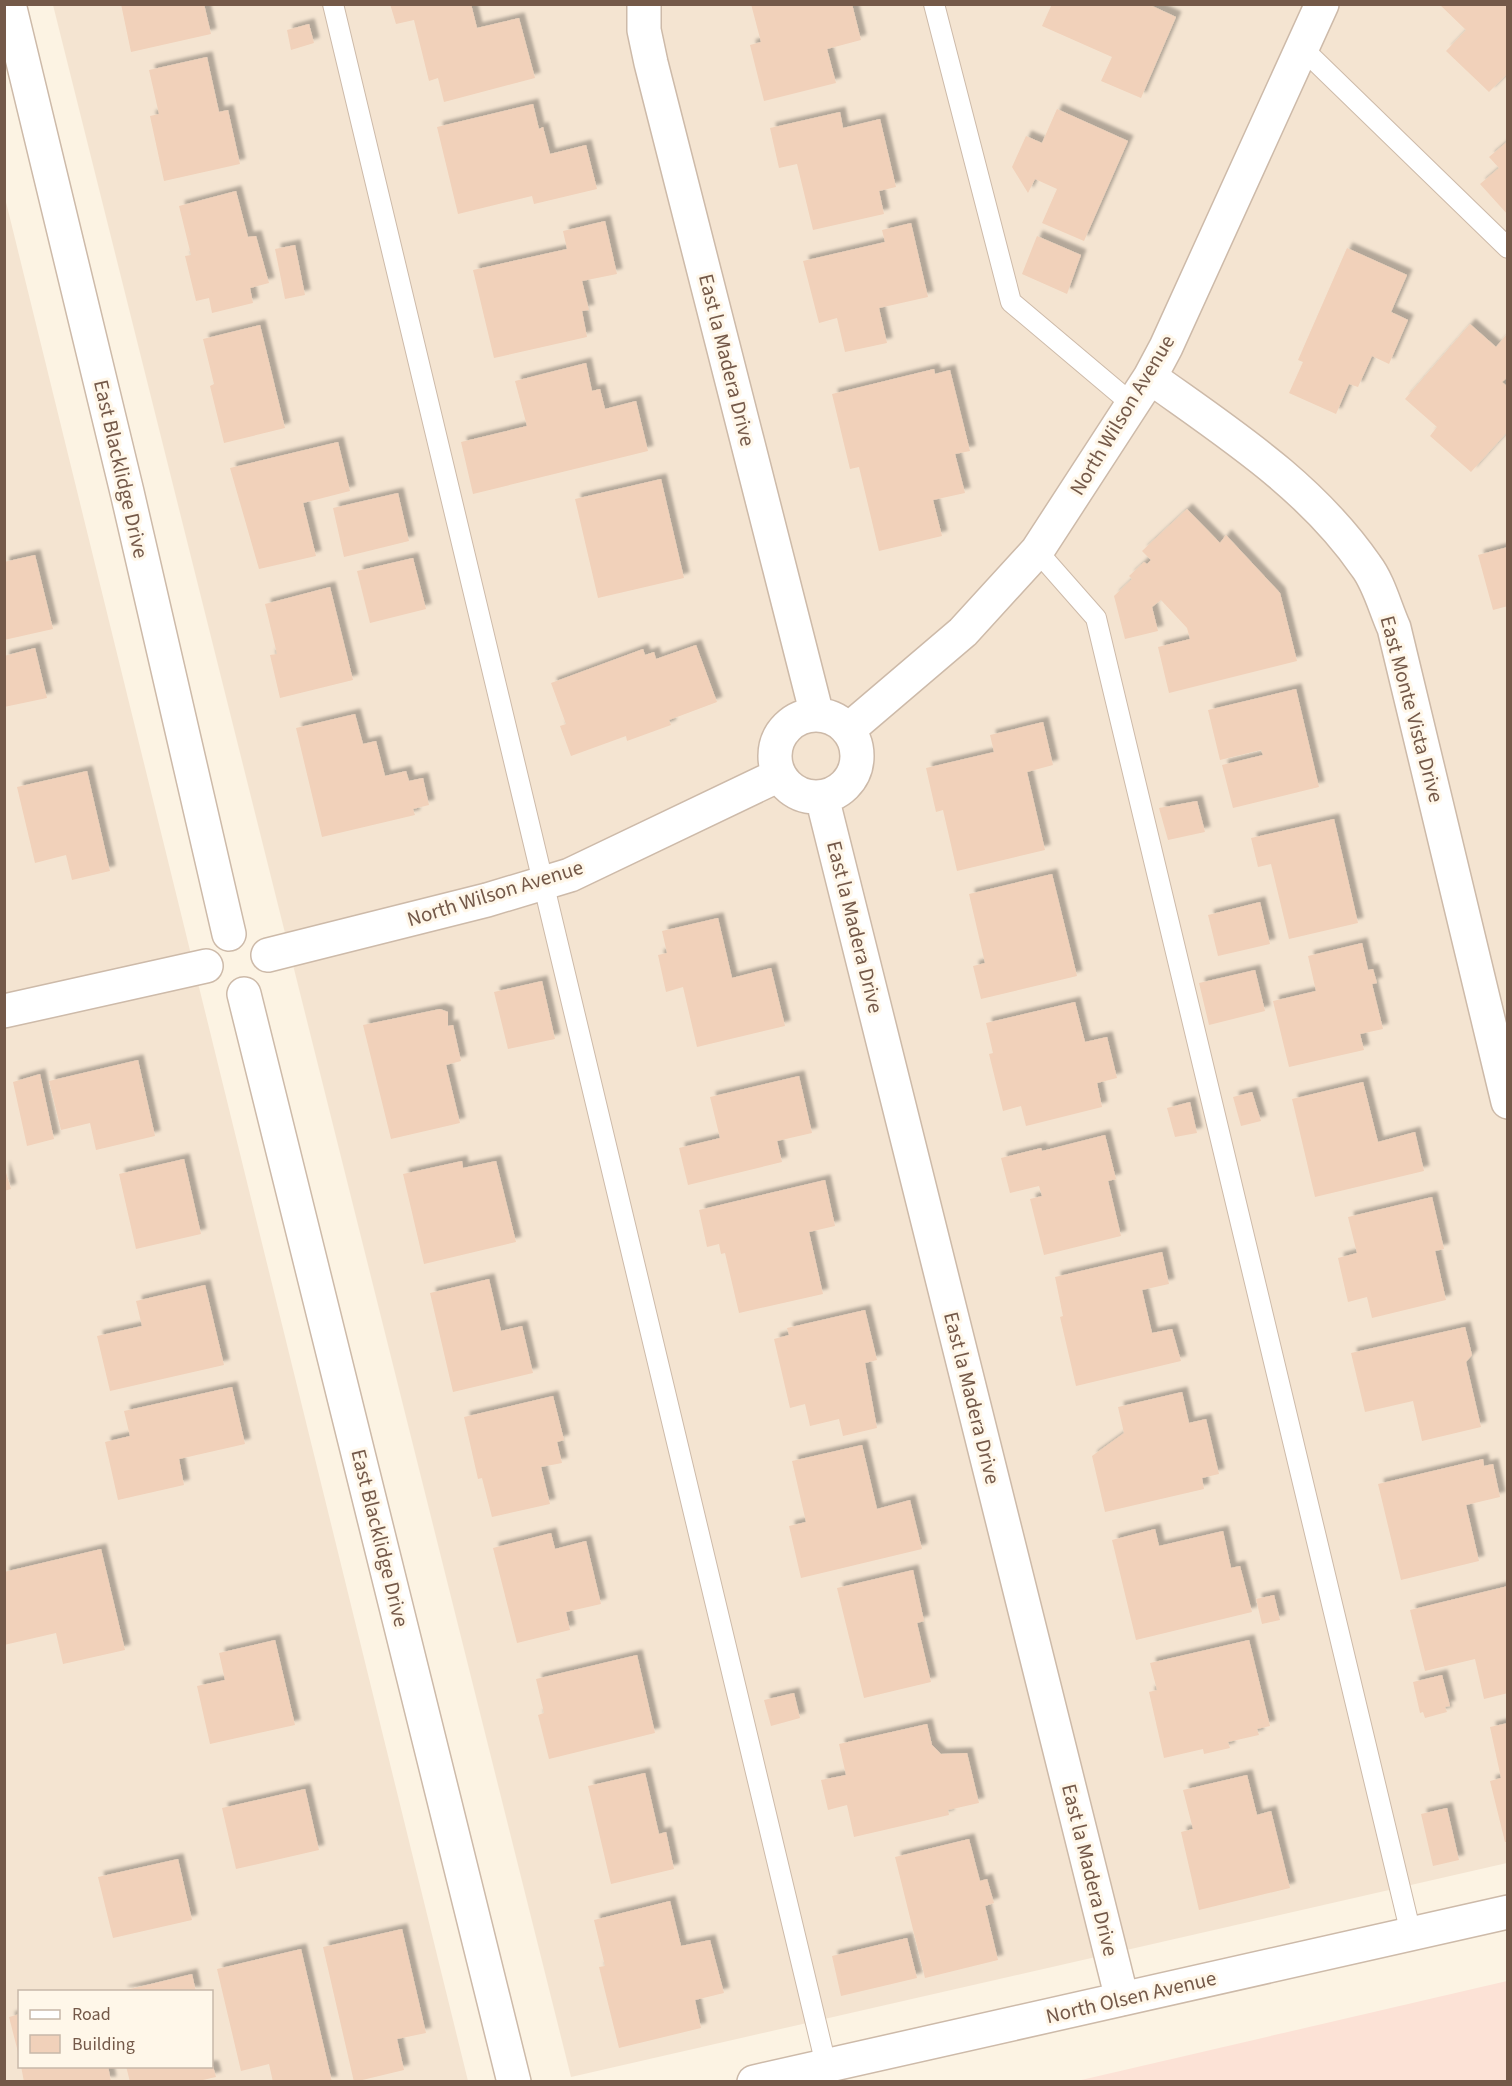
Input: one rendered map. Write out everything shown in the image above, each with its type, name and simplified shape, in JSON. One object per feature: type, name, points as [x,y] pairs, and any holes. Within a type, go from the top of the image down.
[{"type":"street","name":"East Blacklidge Drive","points":[[9,4],[127,492],[229,934]]},
{"type":"street","name":"East la Madera Drive","points":[[644,4],[644,30],[651,63],[817,715]]},
{"type":"street","name":"North Wilson Avenue","points":[[848,730],[963,632],[1037,551],[1150,377],[1323,4]]},
{"type":"street","name":"East Monte Vista Drive","points":[[1150,377],[1270,465],[1323,510],[1368,568],[1397,639],[1508,1102]]},
{"type":"street","points":[[817,715],[837,720],[848,730],[855,742],[858,756],[855,771],[841,790],[822,797],[807,797],[793,791],[779,775],[774,755],[777,741],[785,728],[796,719],[817,715]]},
{"type":"street","name":"North Wilson Avenue","points":[[268,955],[570,874],[779,775]]},
{"type":"street","name":"East la Madera Drive","points":[[822,797],[1122,1999]]},
{"type":"street","points":[[244,933],[253,936],[261,942],[268,955],[269,970],[257,989],[244,994],[226,994],[210,980],[206,966],[210,949],[216,940],[229,934],[244,933]]},
{"type":"street","points":[[4,1011],[206,966]]},
{"type":"street","name":"East Blacklidge Drive","points":[[244,994],[514,2082]]},
{"type":"street","name":"North Olsen Avenue","points":[[754,2082],[1508,1912]]},
{"type":"lane","points":[[333,4],[826,2065]]},
{"type":"lane","points":[[934,4],[1011,302],[1132,404]]},
{"type":"lane","points":[[1303,49],[1508,248]]},
{"type":"lane","points":[[1037,551],[1096,618],[1411,1934]]},
{"type":"shaded area","points":[[53,5],[1507,5],[1507,1863],[571,2077]]},
{"type":"shaded area","points":[[5,198],[468,2081],[5,2081]]},
{"type":"shaded area","points":[[1507,1981],[1507,2081],[1077,2081]]},
{"type":"building","points":[[121,4],[204,4],[211,34],[131,52]]},
{"type":"building","points":[[390,4],[471,4],[477,28],[519,18],[535,78],[444,102],[438,78],[429,81],[414,20],[396,24]]},
{"type":"building","points":[[751,4],[852,4],[861,40],[827,49],[836,83],[764,101],[750,45],[761,42]]},
{"type":"building","points":[[1052,4],[1148,4],[1176,17],[1141,98],[1101,81],[1112,57],[1042,26]]},
{"type":"building","points":[[1439,4],[1508,4],[1508,73],[1489,92],[1446,51],[1466,30]]},
{"type":"building","points":[[309,24],[314,43],[291,50],[287,30]]},
{"type":"building","points":[[207,57],[219,112],[228,110],[240,164],[164,181],[150,116],[159,114],[149,70]]},
{"type":"building","points":[[533,104],[539,129],[543,127],[550,154],[586,145],[597,189],[534,204],[532,196],[458,214],[437,127]]},
{"type":"building","points":[[1057,109],[1128,141],[1084,241],[1042,223],[1057,189],[1035,179],[1028,193],[1012,167],[1026,136],[1042,143]]},
{"type":"building","points":[[840,112],[843,128],[880,119],[896,187],[879,191],[884,214],[813,230],[797,164],[779,168],[770,128]]},
{"type":"building","points":[[1508,141],[1508,215],[1480,184],[1499,168],[1489,157]]},
{"type":"building","points":[[236,191],[248,237],[256,236],[269,283],[250,288],[253,303],[212,313],[209,298],[196,301],[185,256],[191,255],[179,206]]},
{"type":"building","points":[[605,221],[617,274],[582,281],[589,310],[582,311],[587,337],[494,358],[473,270],[567,249],[563,231]]},
{"type":"building","points":[[911,223],[928,297],[879,308],[887,343],[845,352],[837,318],[819,323],[803,261],[885,242],[882,230]]},
{"type":"building","points":[[1037,236],[1081,255],[1067,294],[1022,274]]},
{"type":"building","points":[[295,245],[305,295],[285,299],[275,249]]},
{"type":"building","points":[[1347,248],[1407,275],[1391,312],[1408,320],[1389,364],[1372,356],[1358,387],[1349,384],[1336,414],[1289,393],[1303,362],[1298,360]]},
{"type":"building","points":[[1470,324],[1496,347],[1508,333],[1508,377],[1502,382],[1508,387],[1508,431],[1471,472],[1430,436],[1437,427],[1405,399]]},
{"type":"building","points":[[260,325],[285,428],[224,443],[210,386],[214,384],[203,339]]},
{"type":"building","points":[[586,363],[592,391],[600,389],[605,409],[636,401],[648,451],[473,494],[461,442],[527,426],[515,381]]},
{"type":"building","points":[[934,369],[935,374],[950,370],[970,451],[955,454],[965,493],[933,500],[942,536],[879,551],[859,467],[850,469],[832,394]]},
{"type":"building","points":[[338,442],[350,491],[303,503],[316,556],[259,569],[230,468]]},
{"type":"building","points":[[661,479],[684,578],[598,598],[575,499]]},
{"type":"building","points":[[398,493],[409,541],[344,557],[333,508]]},
{"type":"building","points":[[1187,509],[1220,543],[1226,535],[1280,593],[1297,661],[1169,693],[1158,647],[1190,639],[1187,628],[1161,600],[1152,607],[1158,631],[1125,639],[1114,596],[1132,579],[1129,576],[1144,562],[1147,564],[1151,560],[1142,551]]},
{"type":"building","points":[[1508,547],[1508,606],[1493,610],[1478,555]]},
{"type":"building","points":[[35,555],[53,629],[4,640],[4,562]]},
{"type":"building","points":[[413,558],[426,609],[370,623],[357,571]]},
{"type":"building","points":[[330,587],[353,680],[280,698],[270,655],[277,654],[265,604]]},
{"type":"building","points":[[696,645],[717,702],[669,720],[671,725],[627,741],[626,736],[571,756],[560,726],[566,724],[551,683],[643,649],[645,655],[654,652],[656,659]]},
{"type":"building","points":[[35,648],[47,698],[4,707],[4,656]]},
{"type":"building","points":[[1296,689],[1319,787],[1233,808],[1222,765],[1263,755],[1261,750],[1220,760],[1208,710]]},
{"type":"building","points":[[355,714],[363,744],[376,741],[385,776],[406,771],[409,781],[423,778],[429,805],[413,809],[415,815],[322,837],[296,728]]},
{"type":"building","points":[[1043,722],[1053,765],[1027,772],[1045,850],[957,871],[943,810],[936,812],[926,768],[994,752],[990,735]]},
{"type":"building","points":[[87,771],[110,871],[72,880],[66,855],[35,863],[17,787]]},
{"type":"building","points":[[1197,801],[1205,832],[1168,840],[1159,808]]},
{"type":"building","points":[[1334,819],[1358,923],[1289,939],[1271,864],[1258,867],[1251,838]]},
{"type":"building","points":[[1052,874],[1077,976],[981,999],[973,966],[985,963],[969,894]]},
{"type":"building","points":[[1260,902],[1270,944],[1218,956],[1208,915]]},
{"type":"building","points":[[718,918],[732,978],[771,968],[785,1026],[697,1047],[683,987],[666,992],[658,955],[667,953],[662,931]]},
{"type":"building","points":[[1362,943],[1368,970],[1373,969],[1377,983],[1372,984],[1383,1029],[1360,1034],[1364,1050],[1289,1067],[1273,1001],[1316,991],[1308,956]]},
{"type":"building","points":[[1255,970],[1265,1011],[1209,1025],[1199,983]]},
{"type":"building","points":[[542,981],[555,1039],[508,1049],[494,992]]},
{"type":"building","points":[[1075,1002],[1085,1042],[1107,1037],[1117,1078],[1097,1083],[1102,1107],[1026,1126],[1021,1106],[1003,1111],[989,1054],[993,1053],[986,1023]]},
{"type":"building","points":[[440,1009],[448,1012],[448,1026],[453,1025],[461,1061],[446,1065],[460,1123],[391,1139],[363,1025]]},
{"type":"building","points":[[138,1060],[155,1136],[96,1150],[90,1123],[61,1130],[49,1081]]},
{"type":"building","points":[[40,1074],[54,1139],[27,1146],[13,1082]]},
{"type":"building","points":[[799,1076],[812,1133],[777,1141],[782,1162],[688,1185],[679,1148],[720,1138],[710,1097]]},
{"type":"building","points":[[1363,1082],[1378,1142],[1415,1132],[1424,1171],[1315,1197],[1292,1099]]},
{"type":"building","points":[[1252,1092],[1261,1121],[1241,1126],[1233,1097]]},
{"type":"building","points":[[1190,1102],[1197,1133],[1175,1137],[1167,1108]]},
{"type":"building","points":[[1105,1135],[1116,1179],[1108,1181],[1121,1236],[1044,1255],[1030,1199],[1042,1196],[1039,1186],[1010,1193],[1001,1158],[1041,1148],[1042,1151]]},
{"type":"building","points":[[184,1159],[201,1234],[136,1249],[119,1174]]},
{"type":"building","points":[[462,1161],[463,1168],[496,1161],[516,1242],[424,1264],[403,1174]]},
{"type":"building","points":[[4,1166],[11,1189],[4,1191]]},
{"type":"building","points":[[825,1180],[835,1226],[809,1232],[823,1294],[739,1313],[725,1253],[721,1254],[719,1244],[707,1247],[699,1210]]},
{"type":"building","points":[[1432,1197],[1444,1249],[1435,1251],[1446,1300],[1372,1318],[1367,1297],[1348,1302],[1338,1258],[1357,1253],[1348,1217]]},
{"type":"building","points":[[1162,1252],[1169,1284],[1142,1290],[1152,1333],[1172,1329],[1181,1361],[1076,1386],[1060,1317],[1063,1316],[1055,1277]]},
{"type":"building","points":[[489,1279],[501,1331],[522,1326],[533,1373],[453,1392],[430,1293]]},
{"type":"building","points":[[205,1285],[224,1365],[110,1391],[97,1336],[142,1326],[136,1301]]},
{"type":"building","points":[[865,1310],[877,1360],[865,1363],[877,1428],[843,1436],[839,1419],[810,1426],[805,1404],[790,1408],[774,1339],[789,1335],[787,1328]]},
{"type":"building","points":[[1465,1327],[1472,1355],[1466,1362],[1481,1427],[1422,1441],[1413,1401],[1365,1412],[1351,1353]]},
{"type":"building","points":[[232,1387],[245,1444],[179,1459],[184,1485],[118,1500],[105,1442],[130,1436],[124,1411]]},
{"type":"building","points":[[1182,1392],[1189,1423],[1206,1419],[1219,1474],[1202,1478],[1204,1489],[1105,1512],[1092,1456],[1124,1433],[1118,1407]]},
{"type":"building","points":[[553,1396],[564,1440],[557,1442],[562,1463],[541,1467],[550,1504],[492,1517],[482,1478],[478,1479],[464,1417]]},
{"type":"building","points":[[862,1445],[877,1509],[910,1500],[922,1549],[801,1578],[789,1526],[806,1522],[792,1461]]},
{"type":"building","points":[[1483,1459],[1484,1466],[1493,1464],[1500,1497],[1466,1505],[1479,1561],[1401,1580],[1378,1484]]},
{"type":"building","points":[[1155,1529],[1159,1546],[1223,1531],[1231,1568],[1240,1566],[1252,1612],[1136,1640],[1112,1540]]},
{"type":"building","points":[[551,1533],[555,1549],[586,1541],[601,1604],[566,1612],[570,1630],[517,1643],[493,1548]]},
{"type":"building","points":[[101,1549],[125,1650],[63,1664],[56,1633],[4,1645],[4,1572]]},
{"type":"building","points":[[913,1570],[924,1621],[917,1623],[931,1682],[864,1698],[837,1588]]},
{"type":"building","points":[[1508,1586],[1508,1693],[1484,1699],[1475,1659],[1425,1671],[1410,1610]]},
{"type":"building","points":[[1274,1595],[1280,1620],[1262,1624],[1256,1599]]},
{"type":"building","points":[[275,1640],[295,1725],[210,1744],[197,1686],[225,1680],[219,1653]]},
{"type":"building","points":[[1249,1640],[1270,1726],[1257,1729],[1259,1735],[1228,1742],[1230,1748],[1204,1754],[1203,1749],[1164,1758],[1149,1692],[1157,1690],[1150,1663]]},
{"type":"building","points":[[637,1655],[655,1733],[549,1759],[538,1715],[544,1713],[536,1679]]},
{"type":"building","points":[[1442,1675],[1450,1706],[1445,1707],[1447,1712],[1425,1718],[1423,1712],[1420,1713],[1413,1682]]},
{"type":"building","points":[[794,1693],[800,1718],[771,1726],[764,1700]]},
{"type":"building","points":[[1508,1723],[1508,1842],[1505,1842],[1490,1781],[1501,1778],[1490,1727]]},
{"type":"building","points":[[927,1724],[932,1745],[941,1754],[967,1753],[979,1803],[948,1810],[949,1815],[854,1837],[847,1805],[828,1810],[821,1780],[846,1775],[839,1744]]},
{"type":"building","points":[[645,1773],[659,1834],[666,1832],[674,1869],[611,1884],[588,1786]]},
{"type":"building","points":[[1247,1775],[1257,1815],[1271,1811],[1290,1888],[1199,1910],[1181,1832],[1193,1829],[1183,1790]]},
{"type":"building","points":[[305,1789],[319,1850],[236,1869],[222,1808]]},
{"type":"building","points":[[1447,1808],[1459,1860],[1433,1866],[1421,1814]]},
{"type":"building","points":[[969,1839],[980,1881],[987,1879],[994,1903],[985,1906],[998,1960],[925,1978],[895,1857]]},
{"type":"building","points":[[178,1859],[192,1920],[113,1938],[98,1877]]},
{"type":"building","points":[[670,1901],[681,1946],[710,1940],[724,1993],[695,2000],[701,2028],[619,2048],[599,1967],[605,1966],[594,1920]]},
{"type":"building","points":[[402,1929],[426,2033],[397,2039],[404,2070],[354,2082],[323,1947]]},
{"type":"building","points":[[907,1938],[917,1978],[841,1996],[832,1956]]},
{"type":"building","points":[[301,1949],[332,2082],[273,2082],[269,2064],[241,2071],[217,1969]]},
{"type":"building","points":[[192,1974],[196,1990],[126,1990]]},
{"type":"building","points":[[18,2015],[18,2052],[9,2017]]},
{"type":"building","points":[[213,2066],[216,2077],[194,2082],[130,2082],[126,2068],[213,2068]]},
{"type":"building","points":[[21,2068],[108,2068],[111,2082],[24,2082]]}]
